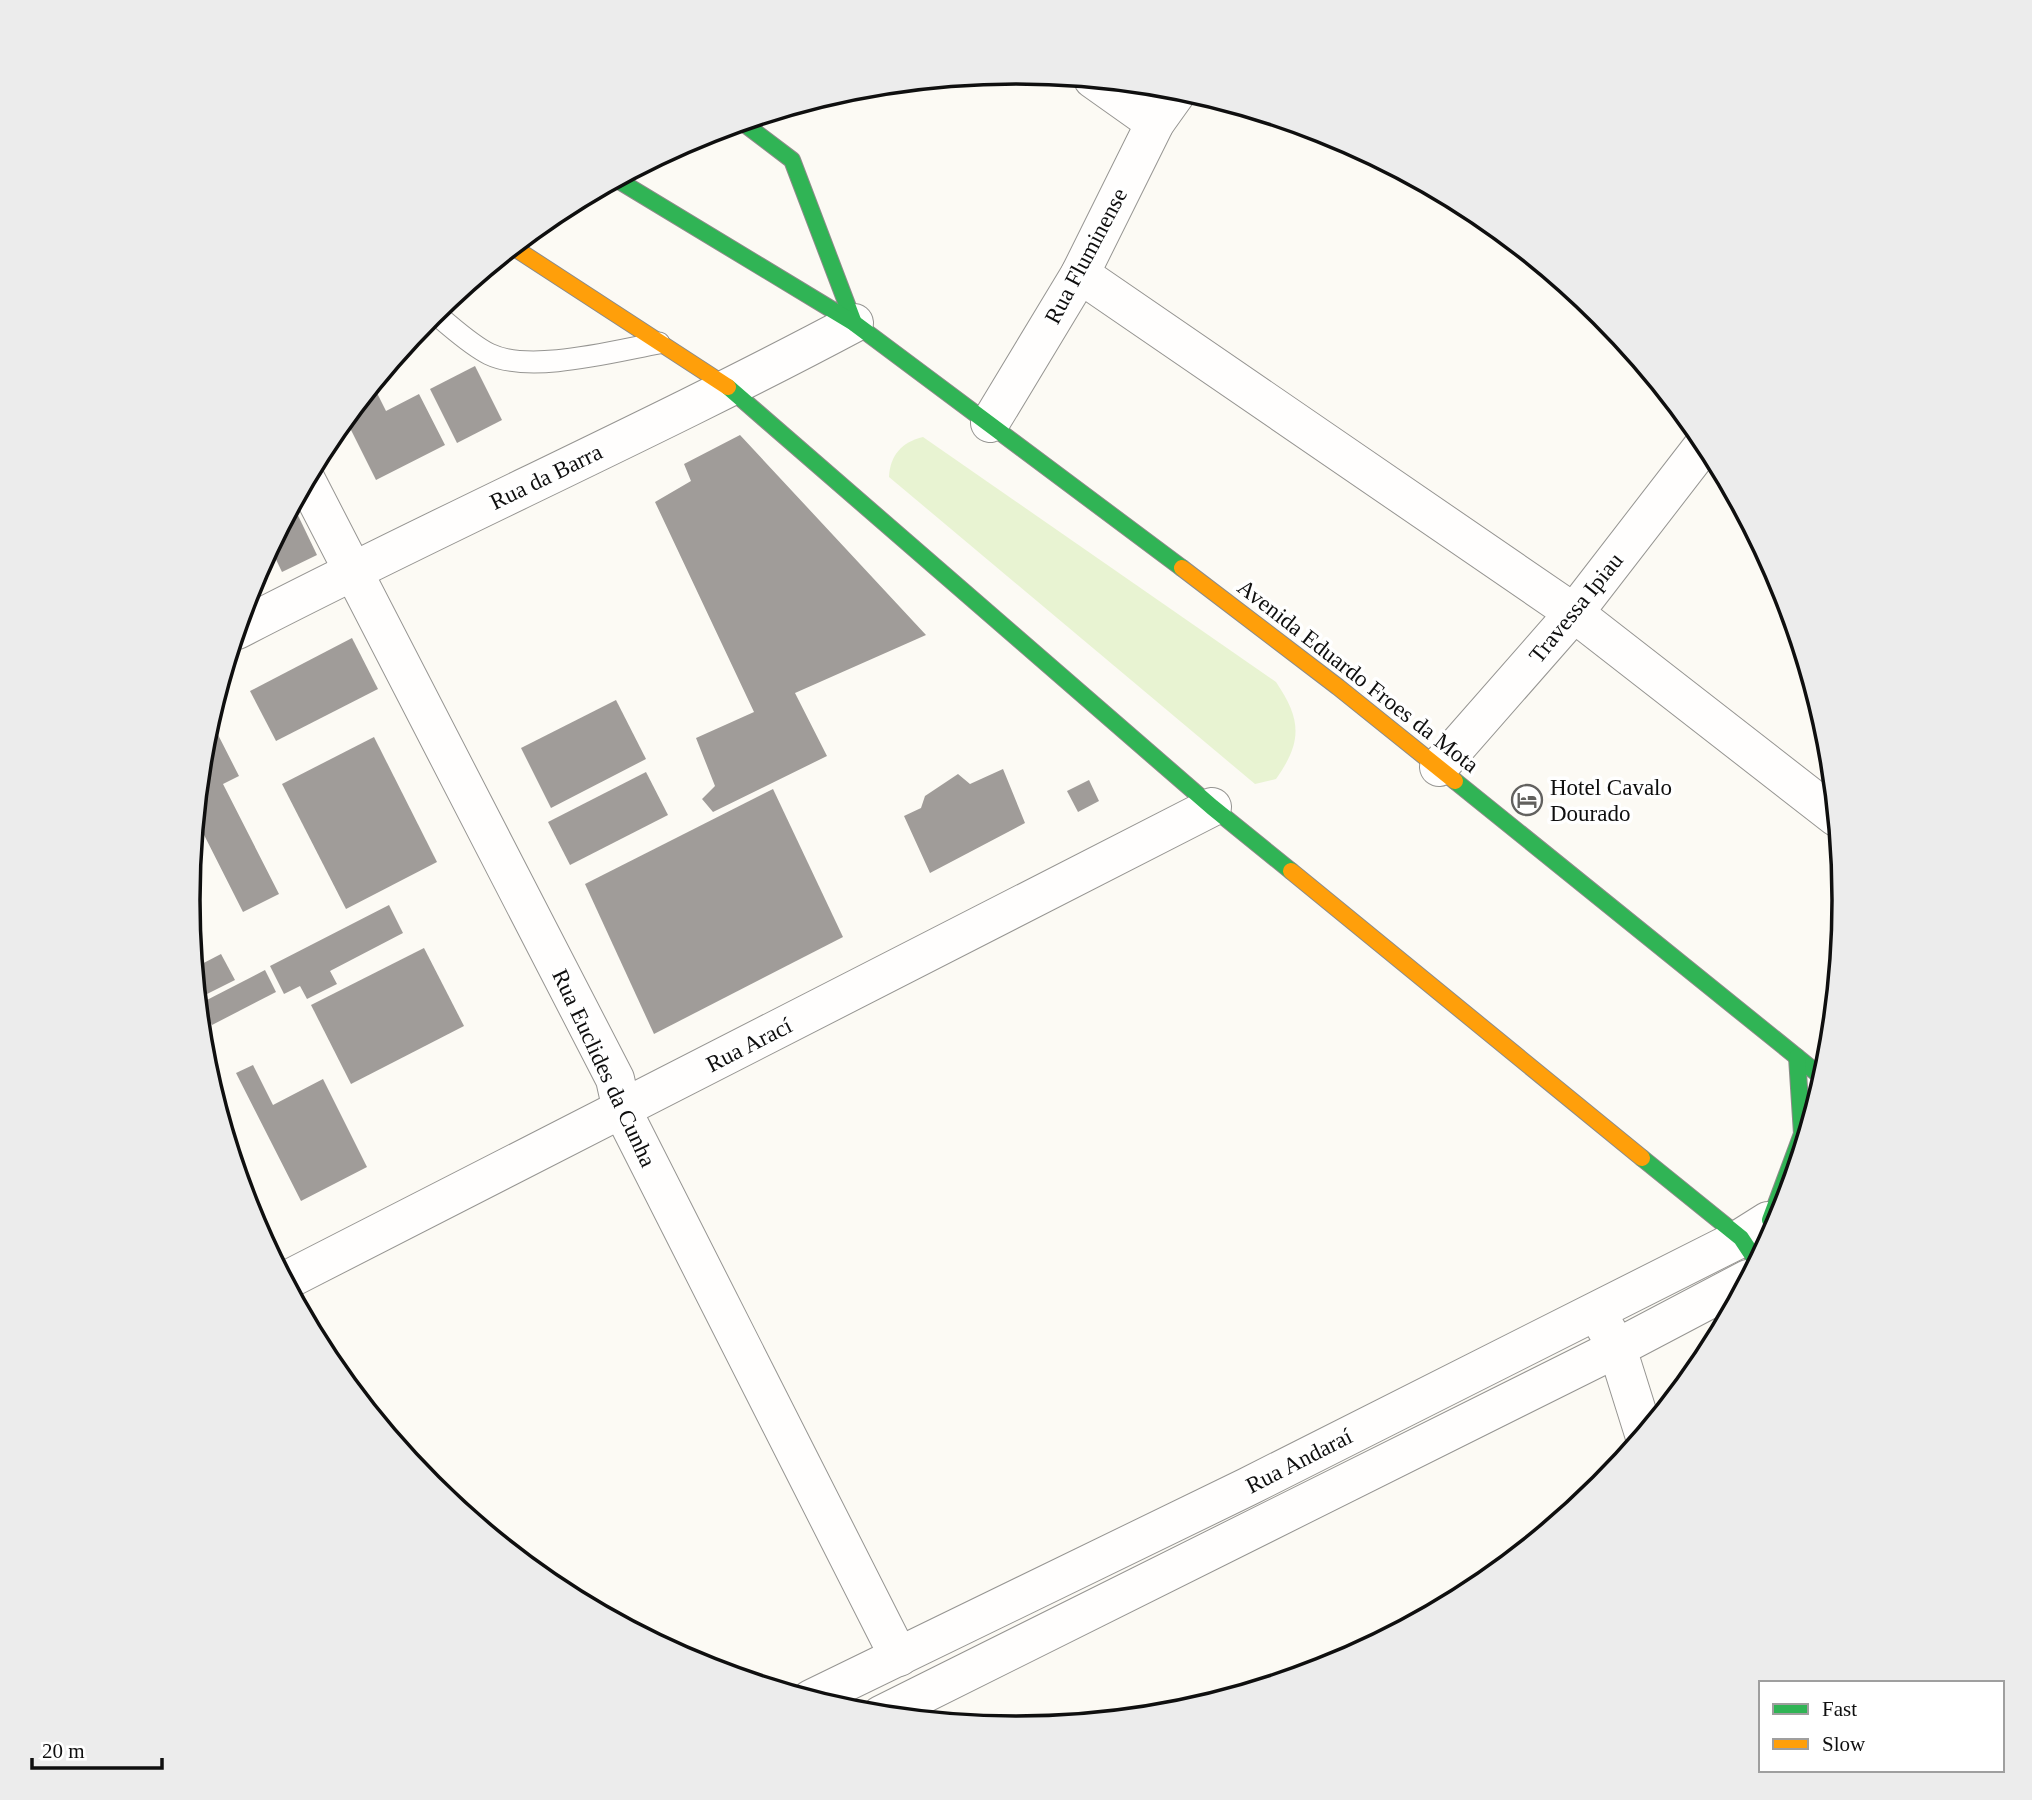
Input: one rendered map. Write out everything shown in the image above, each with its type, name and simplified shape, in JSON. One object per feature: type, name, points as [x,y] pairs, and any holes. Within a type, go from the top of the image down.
[{"type":"main road","points":[[750,128],[792,160],[854,323]]},
{"type":"main road","name":"Avenida Eduardo Froes da Mota","points":[[624,184],[854,323],[990,423],[1328,678],[1813,1071]]},
{"type":"main road","points":[[521,252],[731,388],[1212,807],[1761,1232]]},
{"type":"main road","points":[[1797,1057],[1801,1121]]},
{"type":"street","points":[[1109,90],[1156,122]]},
{"type":"street","name":"Rua Fluminense","points":[[990,423],[1080,274],[1156,122],[1172,99]]},
{"type":"street","points":[[1080,274],[1574,613],[1827,810]]},
{"type":"street","name":"Rua da Barra","points":[[248,624],[353,569],[731,388],[854,323]]},
{"type":"street","name":"Travessa Ipiau","points":[[1439,767],[1574,613],[1698,453]]},
{"type":"street","name":"Rua Euclides da Cunha","points":[[311,489],[615,1079],[622,1110],[899,1657]]},
{"type":"street","name":"Rua Arací","points":[[293,1277],[1212,807]]},
{"type":"street","name":"Rua Andaraí","points":[[825,1693],[1247,1487],[1596,1312],[1760,1234]]},
{"type":"street","name":"Rua Andaraí","points":[[897,1707],[1617,1348],[1735,1286]]},
{"type":"street","points":[[1596,1312],[1617,1348],[1641,1424]]},
{"type":"lane","points":[[443,319],[491,355],[531,361],[563,361],[659,342]]},
{"type":"green space","points":[[923,437],[1276,682],[1290,707],[1296,730],[1291,753],[1276,779],[1255,784],[889,477],[898,451],[909,442]]},
{"type":"building","points":[[475,366],[502,420],[457,443],[430,389]]},
{"type":"building","points":[[377,393],[386,411],[419,394],[445,445],[376,480],[351,429]]},
{"type":"building","points":[[740,435],[926,635],[795,693],[827,756],[713,812],[702,799],[715,786],[696,738],[754,712],[655,502],[691,481],[684,464]]},
{"type":"building","points":[[297,514],[317,555],[282,572],[275,558]]},
{"type":"building","points":[[352,638],[378,689],[276,741],[250,691]]},
{"type":"building","points":[[616,700],[646,759],[551,808],[521,748]]},
{"type":"building","points":[[218,734],[239,776],[223,784],[279,894],[243,912],[203,833]]},
{"type":"building","points":[[374,737],[437,862],[346,909],[282,784]]},
{"type":"building","points":[[1003,769],[1025,823],[930,873],[904,816],[921,808],[925,796],[958,774],[970,784]]},
{"type":"building","points":[[646,772],[668,815],[570,865],[548,822]]},
{"type":"building","points":[[1089,780],[1099,801],[1078,812],[1067,791]]},
{"type":"building","points":[[773,789],[843,937],[654,1034],[585,884]]},
{"type":"building","points":[[389,905],[403,933],[330,971],[337,984],[307,999],[300,986],[284,994],[270,966]]},
{"type":"building","points":[[424,948],[464,1026],[351,1084],[311,1005]]},
{"type":"building","points":[[221,954],[235,980],[206,995],[203,963]]},
{"type":"building","points":[[265,970],[276,992],[212,1025],[206,1000]]},
{"type":"building","points":[[253,1065],[273,1105],[323,1079],[367,1167],[301,1201],[236,1073]]},
{"type":"traffic: fast","points":[[750,128],[792,160],[854,323]]},
{"type":"traffic: fast","points":[[625,184],[854,323],[1182,568]]},
{"type":"traffic: fast","points":[[728,387],[1212,807],[1291,871]]},
{"type":"traffic: fast","points":[[1455,781],[1813,1070]]},
{"type":"traffic: fast","points":[[1797,1057],[1801,1121]]},
{"type":"traffic: fast","points":[[1642,1158],[1741,1238],[1751,1254]]},
{"type":"traffic: slow","points":[[521,252],[728,387]]},
{"type":"traffic: slow","points":[[1182,568],[1338,687],[1455,781]]},
{"type":"traffic: slow","points":[[1291,871],[1642,1158]]},
{"type":"place","name":"Hotel Cavalo Dourado","points":[[1527,800]]}]
